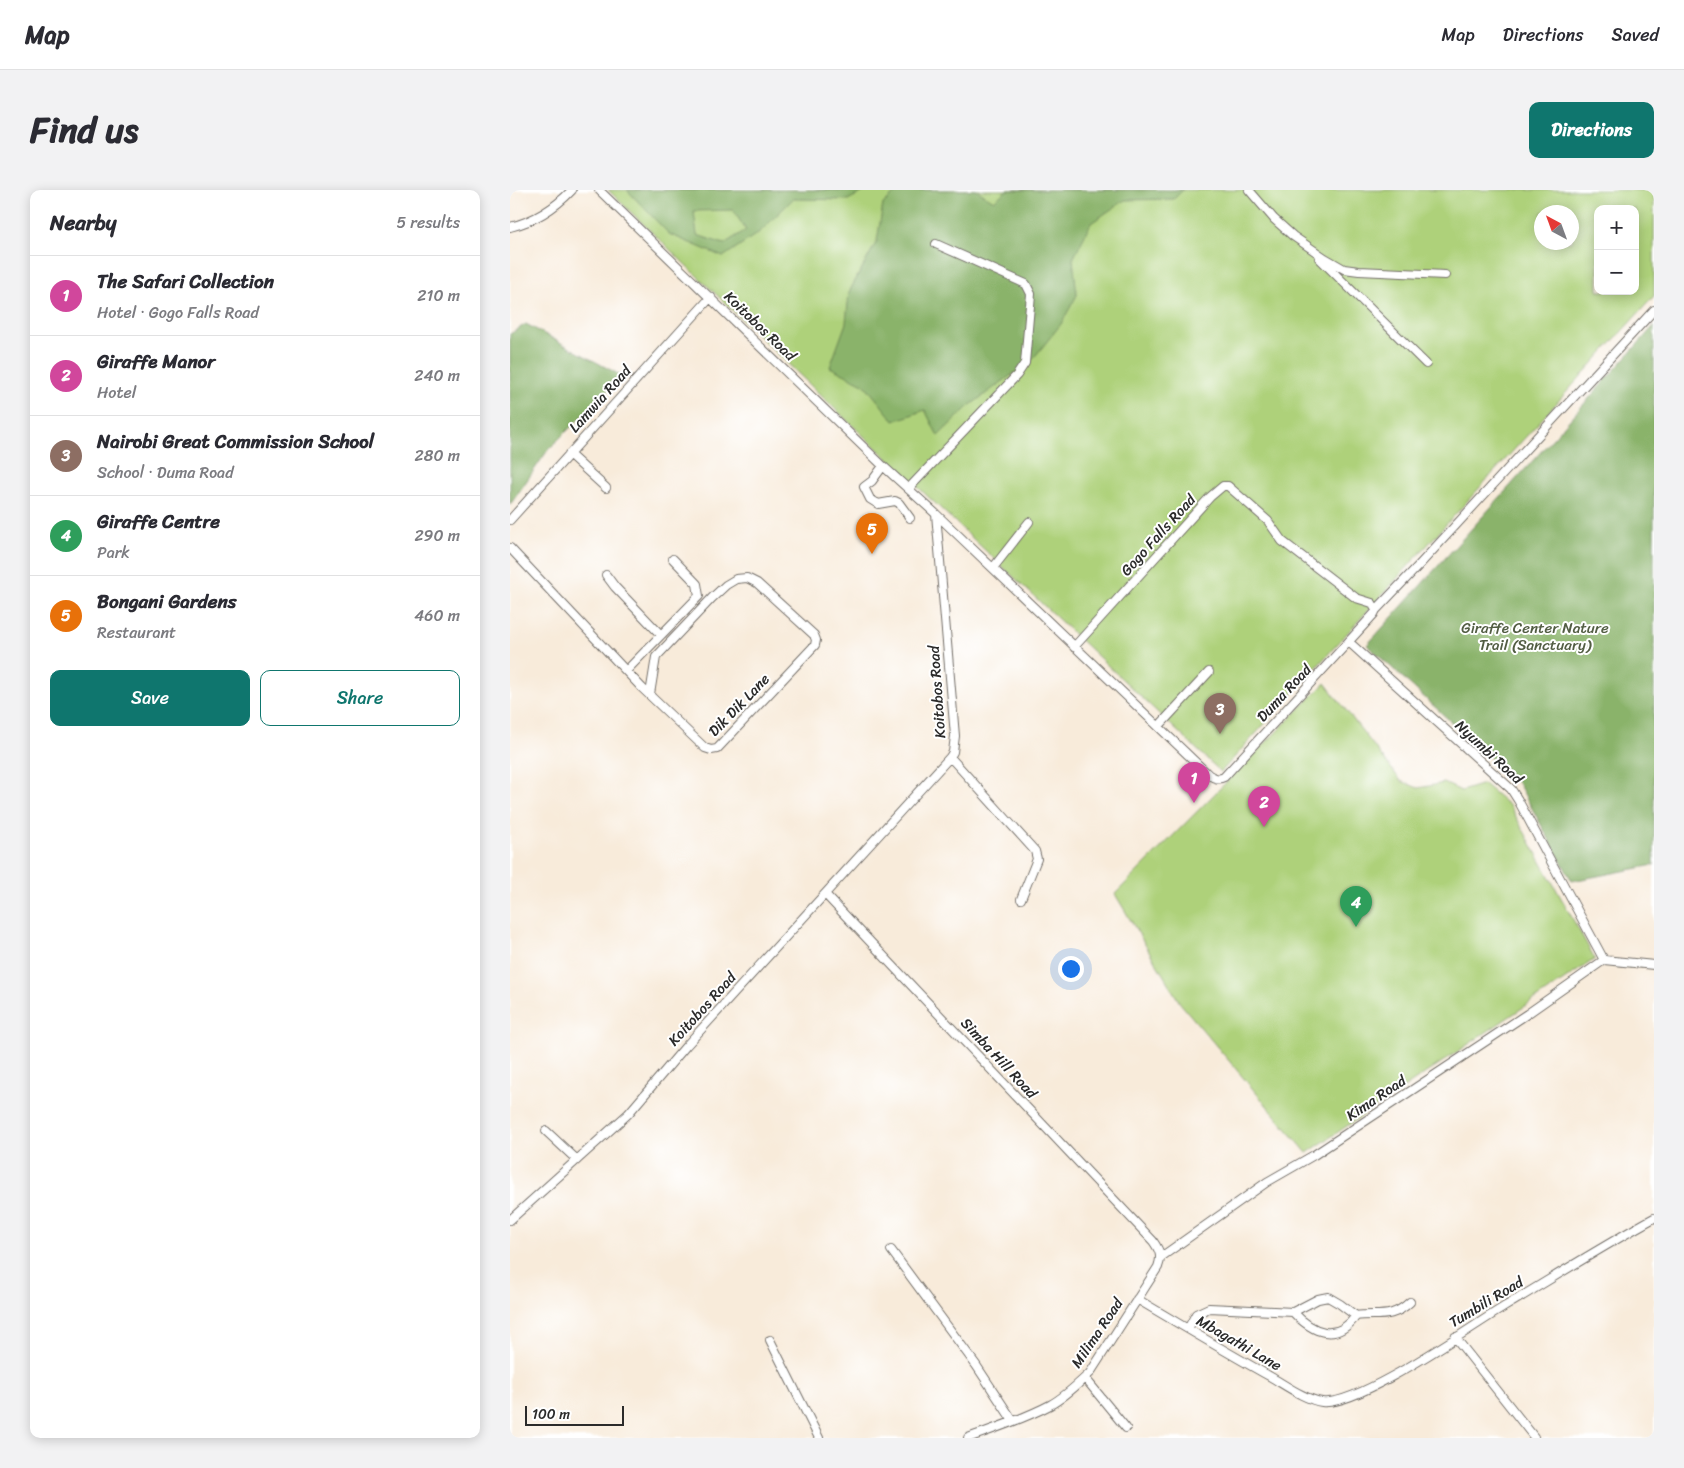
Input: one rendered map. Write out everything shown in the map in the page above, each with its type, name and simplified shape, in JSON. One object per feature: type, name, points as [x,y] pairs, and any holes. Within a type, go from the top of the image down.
[{"type":"street","points":[[510,227],[527,223],[547,212],[563,200],[572,190]]},
{"type":"street","name":"Koitobos Road","points":[[510,1220],[628,1114],[686,1046],[950,757],[953,752],[955,736],[936,514],[883,466],[599,190]]},
{"type":"street","points":[[1249,190],[1293,236],[1324,258],[1344,269],[1445,275]]},
{"type":"street","points":[[908,488],[1017,375],[1025,363],[1031,294],[1026,284],[936,244]]},
{"type":"street","points":[[1306,245],[1426,364]]},
{"type":"street","name":"Lamwia Road","points":[[510,520],[711,297]]},
{"type":"street","name":"Duma Road","points":[[1159,726],[1209,775],[1221,779],[1224,777],[1350,643],[1376,610],[1654,310]]},
{"type":"street","points":[[569,454],[606,488]]},
{"type":"street","points":[[883,466],[872,481],[864,487],[870,498],[878,504],[895,501],[910,518]]},
{"type":"street","name":"Gogo Falls Road","points":[[1074,646],[1204,504],[1223,486],[1228,486],[1268,521],[1282,541],[1356,598],[1372,603],[1376,610]]},
{"type":"street","points":[[936,514],[1159,726],[1209,672]]},
{"type":"street","points":[[993,568],[1029,522]]},
{"type":"street","name":"Dik Dik Lane","points":[[510,548],[626,671],[705,748],[711,750],[717,749],[815,644],[816,640],[814,635],[757,583],[746,578],[736,579],[726,584],[656,657],[650,694]]},
{"type":"street","points":[[626,671],[700,596],[697,584],[673,559]]},
{"type":"street","points":[[606,575],[615,587],[661,634]]},
{"type":"street","name":"Nyumbi Road","points":[[1350,643],[1511,789],[1604,960]]},
{"type":"street","points":[[950,757],[1035,851],[1037,859],[1021,899]]},
{"type":"street","name":"Simba Hill Road","points":[[825,894],[1153,1241],[1161,1257]]},
{"type":"street","points":[[1604,960],[1654,965]]},
{"type":"street","name":"Kima Road","points":[[1161,1257],[1267,1182],[1314,1155],[1519,1019],[1604,960]]},
{"type":"street","points":[[546,1131],[578,1160]]},
{"type":"street","name":"Tumbili Road","points":[[1330,1403],[1351,1397],[1402,1371],[1455,1337],[1654,1218]]},
{"type":"street","points":[[891,1250],[976,1365],[1014,1421]]},
{"type":"street","name":"Milima Road","points":[[968,1438],[1014,1421],[1051,1404],[1085,1378],[1158,1268],[1161,1257]]},
{"type":"street","points":[[1188,1329],[1196,1314],[1209,1308],[1293,1312],[1318,1299],[1328,1297],[1356,1316],[1378,1316],[1393,1314],[1402,1310],[1410,1302]]},
{"type":"street","name":"Mbagathi Lane","points":[[1137,1299],[1300,1393],[1319,1402],[1330,1403]]},
{"type":"street","points":[[1293,1312],[1298,1318],[1323,1333],[1344,1329],[1356,1316]]},
{"type":"street","points":[[1455,1337],[1534,1437]]},
{"type":"street","points":[[770,1340],[819,1438]]},
{"type":"street","points":[[1085,1378],[1126,1428]]},
{"type":"green space","points":[[608,190],[1654,190],[1654,296],[1221,772],[837,411]]},
{"type":"green space","points":[[627,190],[867,190],[848,200],[793,199],[761,231],[723,257],[669,234]],"holes":[[[733,210],[746,230],[724,244],[697,235],[694,211]]]},
{"type":"green space","points":[[898,190],[976,190],[994,201],[1007,190],[1183,190],[1174,199],[1125,200],[1091,223],[1073,259],[1077,295],[1061,324],[1032,360],[969,406],[938,436],[925,410],[894,421],[865,385],[830,367],[846,323],[849,292],[877,241],[883,204]]},
{"type":"green space","points":[[526,324],[622,376],[548,450],[510,505],[510,334]]},
{"type":"green space","name":"Giraffe Center Nature Trail (Sanctuary)","points":[[1654,326],[1654,865],[1572,881],[1518,783],[1367,645]]},
{"type":"green space","points":[[1325,683],[1401,781],[1418,788],[1444,783],[1461,791],[1484,784],[1510,806],[1595,959],[1307,1153],[1180,1003],[1115,894]]},
{"type":"place","name":"Bongani Gardens","points":[[872,554]]},
{"type":"place","name":"Nairobi Great Commission School","points":[[1220,734]]},
{"type":"place","name":"The Safari Collection","points":[[1194,803]]},
{"type":"place","name":"Giraffe Manor","points":[[1264,827]]},
{"type":"place","name":"Giraffe Centre","points":[[1356,927]]}]
